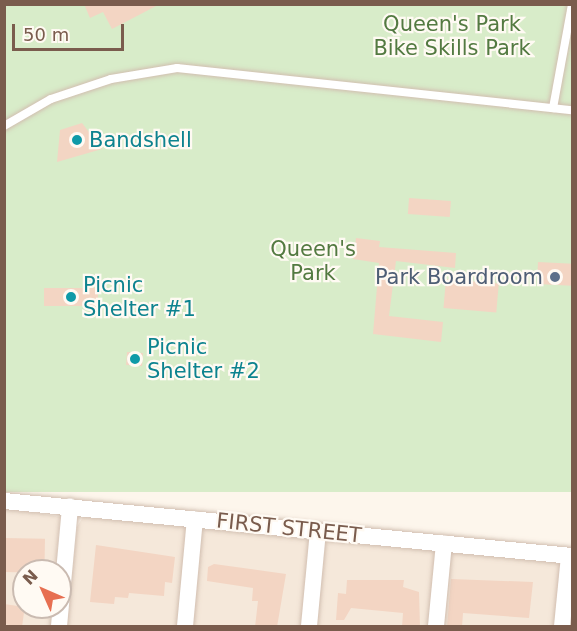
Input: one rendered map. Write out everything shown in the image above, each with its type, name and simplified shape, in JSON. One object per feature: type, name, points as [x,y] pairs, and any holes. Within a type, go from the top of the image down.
[{"type":"street","name":"FIRST STREET","points":[[4,501],[571,556]]},
{"type":"street","points":[[59,627],[70,507]]},
{"type":"street","points":[[185,627],[195,519]]},
{"type":"street","points":[[309,627],[318,531]]},
{"type":"street","points":[[436,627],[444,543]]},
{"type":"street","points":[[562,627],[571,556]]},
{"type":"lane","points":[[553,108],[572,4]]},
{"type":"lane","points":[[4,126],[51,99],[111,79],[177,68],[573,110]]},
{"type":"shaded area","points":[[4,507],[60,517],[57,559],[12,559],[12,619],[52,619],[51,626],[5,626]]},
{"type":"shaded area","points":[[83,517],[572,564],[572,626],[67,626],[68,619],[72,619],[72,576],[77,527]]},
{"type":"green space","name":"Queen's Park","points":[[4,5],[572,5],[572,492],[4,492]]},
{"type":"building","points":[[84,4],[160,4],[112,29],[103,12],[90,18]]},
{"type":"building","name":"Bandshell","points":[[82,123],[102,149],[57,162],[60,130]]},
{"type":"building","points":[[409,198],[451,201],[450,217],[408,214]]},
{"type":"building","points":[[356,238],[380,241],[379,247],[456,253],[455,268],[396,261],[389,316],[443,322],[441,342],[373,334],[379,263],[353,259]]},
{"type":"building","name":"Park Boardroom","points":[[538,262],[572,264],[572,286],[537,284]]},
{"type":"building","points":[[446,279],[499,284],[496,313],[443,308]]},
{"type":"building","name":"Picnic Shelter #1","points":[[44,288],[98,288],[98,306],[44,306]]},
{"type":"building","name":"Picnic Shelter #2","points":[[127,352],[143,353],[142,366],[126,365]]},
{"type":"building","points":[[4,538],[45,539],[45,559],[12,559],[12,572],[4,572]]},
{"type":"building","points":[[96,545],[175,557],[172,583],[165,582],[164,596],[129,593],[128,598],[115,597],[114,604],[90,602]]},
{"type":"building","points":[[214,564],[286,574],[277,627],[255,627],[258,601],[252,601],[253,588],[207,581],[208,567]]},
{"type":"building","points":[[451,579],[533,582],[529,618],[463,613],[462,627],[447,627]]},
{"type":"building","points":[[347,580],[404,580],[403,587],[419,592],[420,627],[402,627],[403,613],[351,608],[344,620],[336,620],[338,593],[346,594]]},
{"type":"building","points":[[4,604],[12,605],[12,619],[23,619],[22,626],[4,624]]},
{"type":"place","name":"Bandshell","points":[[77,140]]},
{"type":"place","name":"Park Boardroom","points":[[555,277]]},
{"type":"place","name":"Picnic Shelter #1","points":[[71,297]]},
{"type":"place","name":"Picnic Shelter #2","points":[[135,359]]},
{"type":"park label","name":"Queen's Park Bike Skills Park","points":[[452,36]]}]
